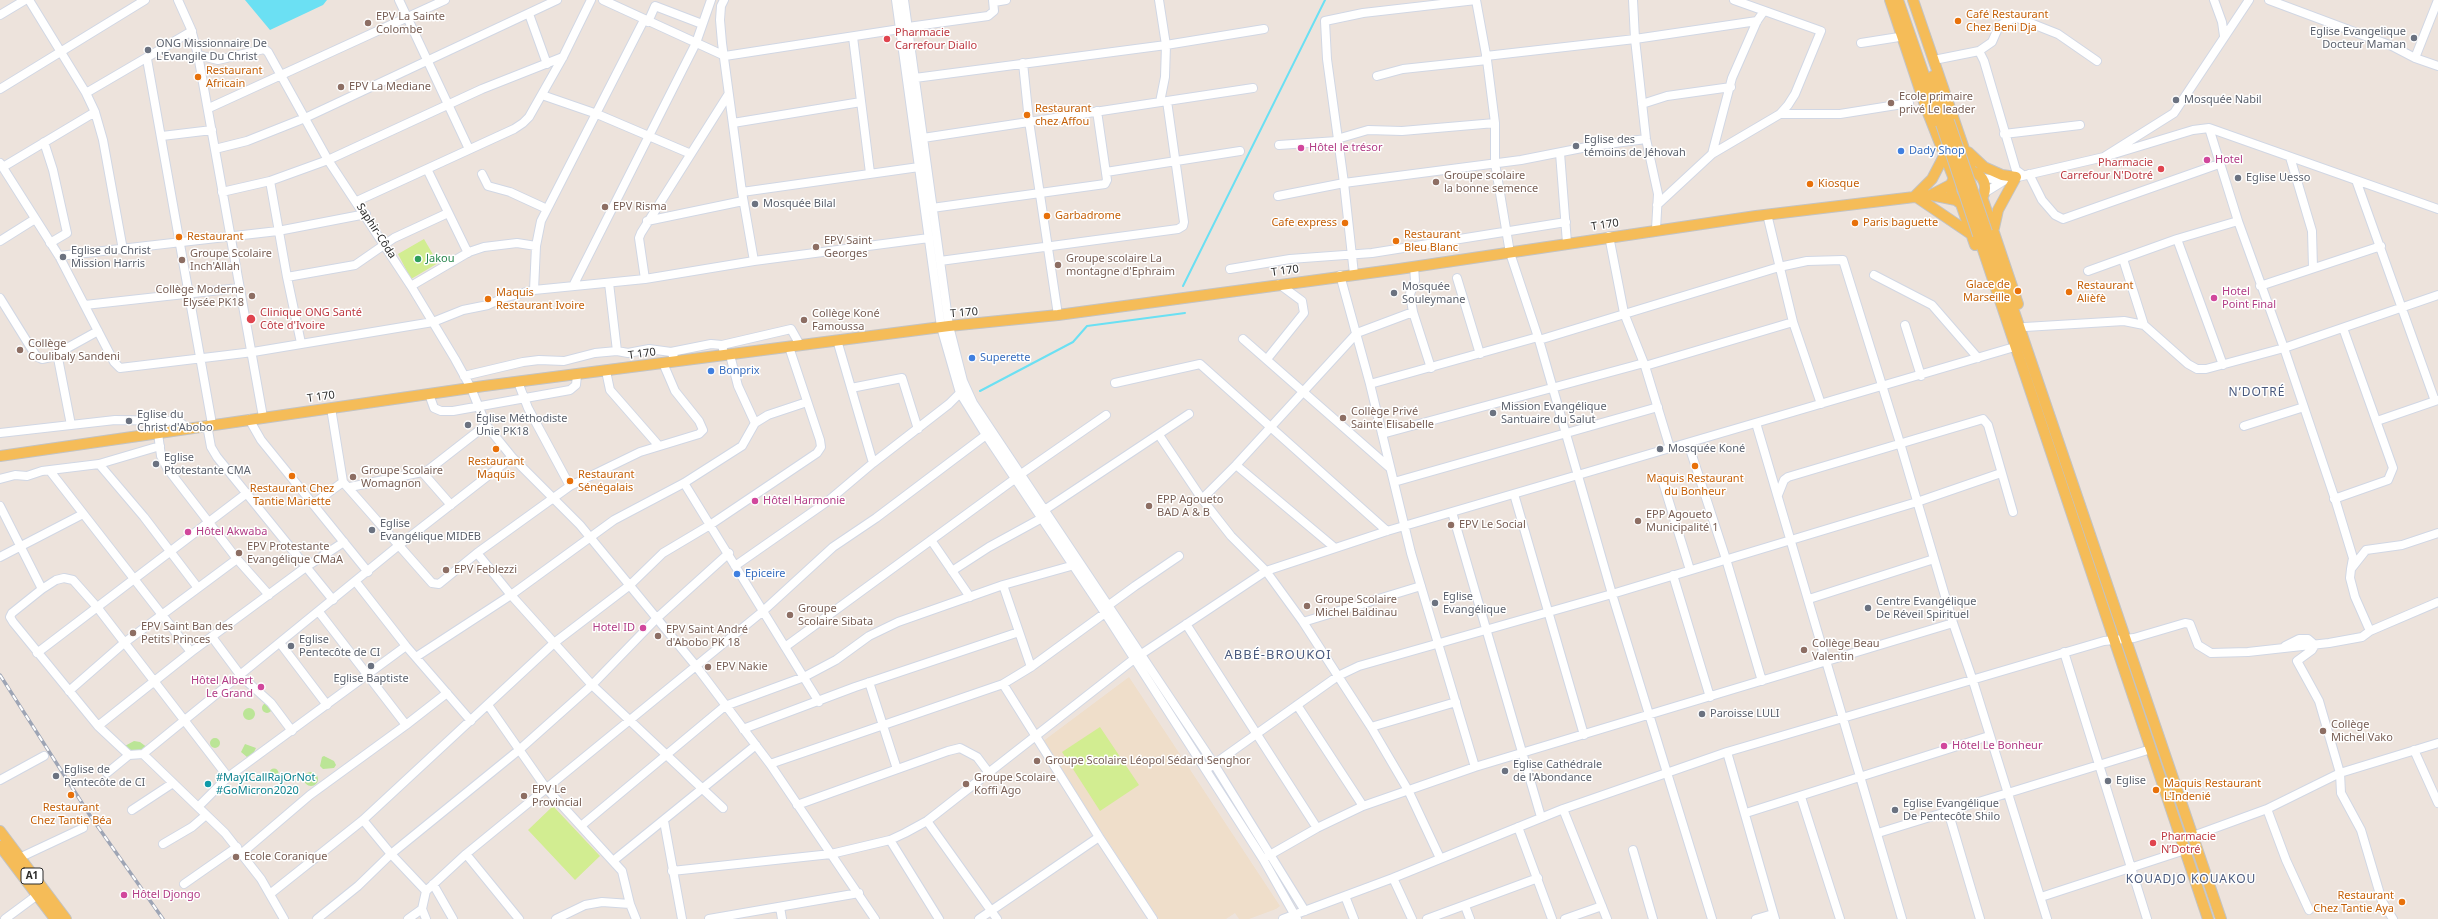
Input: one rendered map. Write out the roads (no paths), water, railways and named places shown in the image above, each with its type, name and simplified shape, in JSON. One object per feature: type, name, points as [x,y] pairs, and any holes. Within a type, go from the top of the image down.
[{"type":"main road","points":[[1890,0],[1953,181],[1952,193],[1983,232],[2025,327],[2056,416],[2052,436]]},
{"type":"main road","points":[[1898,0],[1945,122]]},
{"type":"main road","points":[[1907,0],[1945,122],[2052,436],[2119,639],[2151,750],[2208,919]]},
{"type":"main road","points":[[1913,0],[1983,195],[1983,232],[2011,348],[2036,422],[2052,436]]},
{"type":"main road","points":[[1965,146],[1970,155],[1984,167],[2002,175],[2023,176]]},
{"type":"main road","points":[[1944,156],[1932,179],[1915,196],[1983,232]]},
{"type":"main road","points":[[1931,195],[1953,181],[1962,173],[1977,176]]},
{"type":"main road","points":[[1983,232],[2023,176]]},
{"type":"main road","points":[[1931,195],[1972,204],[1983,195]]},
{"type":"main road","name":"T 170","points":[[0,456],[471,388],[945,326],[1058,314],[1414,266],[1567,244],[1656,229],[1767,214],[1931,195]]},
{"type":"main road","points":[[2119,639],[2193,836],[2221,919]]},
{"type":"main road","name":"A1","points":[[0,831],[66,919]]},
{"type":"main road","name":"A1","points":[[0,846],[36,896],[55,919]]},
{"type":"street","points":[[0,15],[25,0]]},
{"type":"street","points":[[29,0],[86,93],[94,112],[103,140],[123,250]]},
{"type":"street","points":[[0,90],[145,0]]},
{"type":"street","points":[[178,0],[192,31],[209,108],[229,237],[253,352],[263,417]]},
{"type":"street","points":[[399,0],[469,149]]},
{"type":"street","points":[[209,108],[445,0]]},
{"type":"street","points":[[215,149],[247,141],[305,118],[557,0]]},
{"type":"street","points":[[357,201],[523,123],[529,118],[563,57],[591,0]]},
{"type":"street","points":[[604,0],[646,21],[725,56],[988,16],[994,11],[994,1],[1006,0]]},
{"type":"street","points":[[573,286],[648,135],[696,43],[711,0]]},
{"type":"street","points":[[724,0],[721,6],[720,20],[728,95],[743,202],[754,261]]},
{"type":"street","points":[[896,0],[915,78],[940,260],[945,326],[963,381],[973,403],[1042,518],[1077,564],[1107,609],[1142,654],[1214,764],[1305,910]]},
{"type":"street","points":[[904,0],[904,28],[919,167],[929,238],[945,326],[960,392],[986,435],[1046,509],[1077,564]]},
{"type":"street","points":[[940,260],[1178,229],[1182,226],[1184,222],[1175,161],[1163,101],[1166,45],[1159,0]]},
{"type":"street","points":[[1354,274],[1344,183],[1327,59],[1325,21],[1363,13],[1476,0],[1495,123],[1495,163],[1510,252],[1538,338],[1576,476],[1712,919]]},
{"type":"street","points":[[1633,0],[1635,39],[1646,138],[1657,189],[1656,229]]},
{"type":"street","points":[[1657,205],[1712,154],[1780,114],[1795,94],[1821,31],[1734,0]]},
{"type":"street","points":[[2214,0],[2222,22],[2224,36]]},
{"type":"street","points":[[2104,156],[2174,113],[2249,0]]},
{"type":"street","points":[[2269,0],[2392,46],[2415,58],[2438,66]]},
{"type":"street","points":[[2415,58],[2438,0]]},
{"type":"street","points":[[534,290],[538,230],[547,209],[655,6],[702,24]]},
{"type":"street","points":[[1712,154],[1731,87],[1732,78],[1742,52],[1757,21],[1764,11]]},
{"type":"street","points":[[528,14],[547,64]]},
{"type":"street","points":[[1934,60],[1979,51],[1992,42],[1999,26],[2015,17],[2058,34],[2097,61]]},
{"type":"street","points":[[1377,76],[1403,69],[1635,39],[1757,21]]},
{"type":"street","points":[[915,78],[1166,45],[1264,29]]},
{"type":"street","points":[[86,93],[131,66],[147,59],[192,31]]},
{"type":"street","points":[[1861,43],[1899,37],[1901,34]]},
{"type":"street","points":[[853,37],[870,173]]},
{"type":"street","name":"Saphir-Côda","points":[[198,55],[212,59],[224,59],[264,49],[268,52],[328,160],[366,214],[433,322],[471,388],[477,406],[486,425],[512,457],[553,497],[590,538],[696,666],[770,764],[876,919]]},
{"type":"street","points":[[1979,51],[1984,61],[2004,134],[2016,170],[2023,176],[2055,215],[2063,219],[2219,164]]},
{"type":"street","points":[[222,192],[270,181],[328,160],[511,76],[563,57]]},
{"type":"street","points":[[147,59],[162,136],[200,359],[211,447],[216,457],[333,600]]},
{"type":"street","points":[[1023,63],[1029,121],[1058,314]]},
{"type":"street","points":[[1642,104],[1668,96],[1731,87]]},
{"type":"street","points":[[924,138],[1253,88]]},
{"type":"street","points":[[542,95],[597,114],[691,154]]},
{"type":"street","points":[[645,279],[640,238],[647,221],[728,95]]},
{"type":"street","points":[[733,123],[861,102]]},
{"type":"street","points":[[1780,114],[1840,114],[1910,103]]},
{"type":"street","points":[[932,208],[1102,185],[1107,180],[1097,111]]},
{"type":"street","points":[[94,112],[44,142],[1,165],[59,256],[114,362],[120,368],[253,352],[433,322],[464,310],[488,305],[503,298],[534,290],[645,279],[754,261],[929,238]]},
{"type":"street","points":[[1279,145],[1337,140],[1368,130],[1402,131],[1495,123]]},
{"type":"street","points":[[2004,134],[2080,125]]},
{"type":"street","points":[[2209,128],[2238,221],[2260,286],[2284,348],[2353,558],[2350,578],[2355,597],[2370,631]]},
{"type":"street","points":[[1977,176],[2005,180],[2104,156],[2193,130],[2209,128],[2438,210]]},
{"type":"street","points":[[162,136],[212,130]]},
{"type":"street","points":[[1278,196],[1344,183],[1495,163],[1646,138]]},
{"type":"street","points":[[44,142],[52,166],[67,232],[50,242]]},
{"type":"street","points":[[1106,172],[1240,151]]},
{"type":"street","points":[[1560,152],[1567,244]]},
{"type":"street","points":[[2290,157],[2312,231],[2313,268]]},
{"type":"street","points":[[742,192],[919,167]]},
{"type":"street","points":[[427,169],[468,253]]},
{"type":"street","points":[[482,174],[488,186],[510,192],[547,209]]},
{"type":"street","points":[[1983,195],[2005,180]]},
{"type":"street","points":[[2356,180],[2437,401],[2377,420]]},
{"type":"street","points":[[270,181],[278,231],[301,343]]},
{"type":"street","points":[[647,221],[743,202]]},
{"type":"street","points":[[287,277],[355,265],[385,244],[448,213]]},
{"type":"street","points":[[59,256],[123,250],[278,231],[366,214]]},
{"type":"street","points":[[1767,214],[1793,322],[1821,404]]},
{"type":"street","points":[[0,241],[35,219]]},
{"type":"street","points":[[2088,271],[2177,239],[2238,221]]},
{"type":"street","points":[[1230,269],[1290,259],[1352,254],[1566,222]]},
{"type":"street","points":[[1609,236],[1624,313],[1644,364],[1670,448]]},
{"type":"street","points":[[2177,239],[2223,365]]},
{"type":"street","points":[[411,286],[468,253],[484,246],[503,244],[536,246]]},
{"type":"street","points":[[2260,286],[2381,246]]},
{"type":"street","points":[[2123,259],[2144,325]]},
{"type":"street","points":[[1370,384],[1538,338],[1779,268],[1807,261],[1843,260],[1900,443],[1953,623],[1973,680],[1988,736],[2047,919]]},
{"type":"street","points":[[1414,266],[1415,281],[1410,294],[1413,312],[1431,368]]},
{"type":"street","points":[[1340,275],[1370,384],[1404,527],[1475,767]]},
{"type":"street","points":[[1874,275],[1932,305],[1978,358]]},
{"type":"street","points":[[1457,278],[1480,354]]},
{"type":"street","points":[[609,283],[617,351]]},
{"type":"street","points":[[1267,359],[1304,313],[1302,301],[1279,284]]},
{"type":"street","points":[[85,305],[239,288]]},
{"type":"street","points":[[2025,327],[2124,321],[2144,325],[2197,370],[2223,365],[2284,348],[2438,295]]},
{"type":"street","points":[[0,298],[36,356],[42,359],[57,353],[98,331]]},
{"type":"street","points":[[1202,498],[1236,465],[1302,391],[1357,333],[1413,312]]},
{"type":"street","points":[[1382,434],[1552,386],[1644,364],[1793,322]]},
{"type":"street","points":[[1905,325],[1921,376]]},
{"type":"street","points":[[2334,499],[2380,484],[2388,480],[2392,474],[2391,460],[2343,328]]},
{"type":"street","points":[[464,376],[524,362],[539,360],[564,361],[595,352],[617,351],[628,353],[649,349],[671,352],[699,345],[722,345],[792,329],[795,332],[800,345]]},
{"type":"street","points":[[1243,339],[1390,468]]},
{"type":"street","points":[[837,340],[873,463]]},
{"type":"street","points":[[722,345],[728,355],[738,386],[754,423]]},
{"type":"street","points":[[270,894],[363,820],[554,643],[630,585],[663,553],[710,525],[817,453],[820,447],[820,440],[789,347]]},
{"type":"street","points":[[672,871],[831,854],[890,840],[927,821],[1134,659],[1266,571],[1387,531],[1882,386],[1921,376],[2011,348]]},
{"type":"street","points":[[671,352],[676,361]]},
{"type":"street","points":[[57,353],[70,425]]},
{"type":"street","points":[[331,408],[346,484],[398,546],[436,585],[477,553],[570,486],[605,468],[659,446],[691,438],[699,434],[703,430],[699,421],[675,391],[663,363]]},
{"type":"street","points":[[1115,383],[1200,364],[1210,376],[1270,426],[1387,531]]},
{"type":"street","points":[[606,371],[610,390],[659,446]]},
{"type":"street","points":[[429,394],[434,408],[440,411],[501,403],[523,397],[570,390],[576,385],[577,375]]},
{"type":"street","points":[[851,388],[902,378],[918,429]]},
{"type":"street","points":[[518,382],[523,397],[570,486]]},
{"type":"street","points":[[735,566],[822,506],[873,463],[918,429],[960,392]]},
{"type":"street","points":[[416,657],[512,595],[620,516],[684,483],[738,450],[745,442],[754,423],[768,415],[807,402]]},
{"type":"street","points":[[1394,482],[1658,407]]},
{"type":"street","points":[[2244,426],[2304,407]]},
{"type":"street","points":[[1046,509],[1190,414]]},
{"type":"street","points":[[785,647],[1018,476],[1106,415]]},
{"type":"street","points":[[249,419],[261,440],[368,572]]},
{"type":"street","points":[[0,433],[115,420],[178,420],[188,428]]},
{"type":"street","points":[[1778,495],[1784,480],[1788,477],[1900,443],[1983,420],[1988,425],[2013,512]]},
{"type":"street","points":[[1756,423],[1792,539],[1825,660],[1878,833],[1902,919]]},
{"type":"street","points":[[313,504],[346,484],[423,473],[486,425]]},
{"type":"street","points":[[158,432],[163,462],[236,559],[269,595]]},
{"type":"street","points":[[426,919],[422,909],[426,891],[466,854],[762,612],[833,547],[876,518],[986,435]]},
{"type":"street","points":[[1159,435],[1202,498],[1231,536],[1266,571],[1303,622],[1371,727],[1408,790],[1440,858]]},
{"type":"street","points":[[1688,443],[1726,559],[1762,681]]},
{"type":"street","points":[[0,479],[10,475],[27,476],[50,471],[100,464],[160,446]]},
{"type":"street","points":[[107,773],[129,755],[143,754],[241,676],[398,546],[512,457]]},
{"type":"street","points":[[100,464],[198,588]]},
{"type":"street","points":[[1236,465],[1335,548]]},
{"type":"street","points":[[50,471],[191,652]]},
{"type":"street","points":[[423,473],[451,505]]},
{"type":"street","points":[[1206,770],[1257,736],[1338,676],[1359,666],[1488,631],[1612,594],[1917,502],[2002,473]]},
{"type":"street","points":[[1662,479],[1690,570]]},
{"type":"street","points":[[684,483],[729,553],[762,612],[819,702]]},
{"type":"street","points":[[37,653],[247,493]]},
{"type":"street","points":[[1514,494],[1584,735]]},
{"type":"street","points":[[0,506],[42,589]]},
{"type":"street","points":[[1452,512],[1524,753],[1541,818]]},
{"type":"street","points":[[0,557],[83,514]]},
{"type":"street","points":[[952,571],[989,546],[1042,518]]},
{"type":"street","points":[[2351,569],[2366,550],[2402,545],[2438,533]]},
{"type":"street","points":[[931,540],[970,597]]},
{"type":"street","points":[[98,726],[191,652],[306,567],[344,542]]},
{"type":"street","points":[[477,553],[592,685],[723,808]]},
{"type":"street","points":[[317,919],[358,886],[391,854],[519,750],[592,685],[657,618],[729,553]]},
{"type":"street","points":[[770,764],[1003,684],[1032,667],[1179,556]]},
{"type":"street","points":[[69,691],[124,643],[236,559]]},
{"type":"street","points":[[1809,599],[1934,559]]},
{"type":"street","points":[[582,826],[666,753],[725,706],[804,677],[836,660],[878,631],[911,617],[1003,585],[1077,564]]},
{"type":"street","points":[[1672,575],[1710,697]]},
{"type":"street","points":[[129,755],[98,726],[37,653],[10,617],[12,613],[42,589],[56,580],[69,578],[97,607],[153,682],[228,777]]},
{"type":"street","points":[[356,582],[406,646],[471,721]]},
{"type":"street","points":[[1003,585],[1032,667]]},
{"type":"street","points":[[1303,622],[1421,586]]},
{"type":"street","points":[[1283,919],[1296,917],[1305,910],[1393,878],[1563,809],[1727,752],[1843,719],[2064,652],[2185,623],[2190,624],[2198,645],[2211,653],[2280,649],[2315,645],[2348,640],[2365,635],[2370,631],[2438,602]]},
{"type":"street","points":[[1107,609],[1134,659],[1263,859],[1296,917]]},
{"type":"street","points":[[319,612],[406,725]]},
{"type":"street","points":[[1263,859],[1317,828],[1363,806],[1475,767],[1710,697],[1825,660],[1953,623]]},
{"type":"street","points":[[1186,624],[1317,828]]},
{"type":"street","points":[[743,729],[785,712],[819,702],[869,682],[1019,632]]},
{"type":"street","points":[[212,637],[241,676],[271,703],[292,731]]},
{"type":"street","points":[[280,644],[327,705]]},
{"type":"street","points":[[2315,645],[2312,650],[2298,661],[2319,701],[2340,772],[2341,793],[2361,830],[2382,901],[2393,919]]},
{"type":"street","points":[[198,807],[228,777],[406,646]]},
{"type":"street","points":[[2064,652],[2130,869],[2147,919]]},
{"type":"street","points":[[869,682],[897,769]]},
{"type":"street","points":[[1003,684],[1035,738],[1153,919]]},
{"type":"street","points":[[184,884],[239,850],[447,693]]},
{"type":"street","points":[[1371,727],[1456,702]]},
{"type":"street","points":[[488,705],[546,788],[582,826],[625,876],[630,904],[636,919]]},
{"type":"street","points":[[1297,705],[1363,806]]},
{"type":"street","points":[[1746,813],[1988,736]]},
{"type":"street","points":[[2193,836],[2267,809],[2340,772],[2438,743]]},
{"type":"street","points":[[613,861],[756,746]]},
{"type":"street","points":[[797,805],[960,748],[977,757],[989,773]]},
{"type":"street","points":[[1878,833],[2151,750]]},
{"type":"street","points":[[2414,750],[2438,803]]},
{"type":"street","points":[[1727,752],[1746,813],[1774,916],[1756,919]]},
{"type":"street","points":[[143,754],[198,807],[239,850],[270,894],[284,919]]},
{"type":"street","points":[[0,780],[44,756]]},
{"type":"street","points":[[132,810],[173,783]]},
{"type":"street","points":[[1801,796],[1840,919]]},
{"type":"street","points":[[1563,809],[1607,919]]},
{"type":"street","points":[[2267,809],[2286,860],[2309,910]]},
{"type":"street","points":[[1948,812],[1980,919]]},
{"type":"street","points":[[163,844],[192,827],[206,815]]},
{"type":"street","points":[[363,820],[391,854],[426,891]]},
{"type":"street","points":[[664,821],[682,919]]},
{"type":"street","points":[[927,821],[998,919]]},
{"type":"street","points":[[1518,827],[1552,919]]},
{"type":"street","points":[[19,858],[83,828]]},
{"type":"street","points":[[978,919],[1049,873],[1099,837]]},
{"type":"street","points":[[890,840],[939,919]]},
{"type":"street","points":[[1633,850],[1652,919]]},
{"type":"street","points":[[2041,897],[2185,850]]},
{"type":"street","points":[[466,854],[519,919]]},
{"type":"street","points":[[1393,878],[1412,919]]},
{"type":"street","points":[[1427,919],[1538,878]]},
{"type":"street","points":[[433,884],[453,919]]},
{"type":"street","points":[[709,919],[859,893]]},
{"type":"street","points":[[5,919],[36,896]]},
{"type":"street","points":[[1345,896],[1354,919]]},
{"type":"street","points":[[556,919],[585,905],[602,902],[630,904]]},
{"type":"street","points":[[1464,906],[1470,919]]},
{"type":"street","points":[[1565,919],[1602,906]]},
{"type":"street","points":[[780,907],[782,919]]},
{"type":"street","points":[[408,919],[422,909]]},
{"type":"water","points":[[245,0],[327,0],[323,5],[270,30]]},
{"type":"waterway","points":[[1183,286],[1325,0]]},
{"type":"waterway","points":[[980,391],[1073,342],[1087,326],[1185,313]]},
{"type":"railway","points":[[0,675],[91,817],[163,919]]},
{"type":"place","name":"Café Restaurant Chez Beni Dja","points":[[1958,21]]},
{"type":"place","name":"EPV La Sainte Colombe","points":[[368,23]]},
{"type":"place","name":"Eglise Evangelique Docteur Maman","points":[[2414,38]]},
{"type":"place","name":"Pharmacie Carrefour Diallo","points":[[887,39]]},
{"type":"place","name":"ONG Missionnaire De L'Evangile Du Christ","points":[[148,50]]},
{"type":"place","name":"Restaurant Africain","points":[[198,77]]},
{"type":"place","name":"EPV La Mediane","points":[[341,87]]},
{"type":"place","name":"Mosquée Nabil","points":[[2176,100]]},
{"type":"place","name":"Ecole primaire privé Le leader","points":[[1891,103]]},
{"type":"place","name":"Restaurant chez Affou","points":[[1027,115]]},
{"type":"place","name":"Eglise des témoins de Jéhovah","points":[[1576,146]]},
{"type":"place","name":"Hôtel le trésor","points":[[1301,148]]},
{"type":"place","name":"Dady Shop","points":[[1901,151]]},
{"type":"place","name":"Hotel","points":[[2207,160]]},
{"type":"place","name":"Pharmacie Carrefour N'Dotré","points":[[2161,169]]},
{"type":"place","name":"Eglise Uesso","points":[[2238,178]]},
{"type":"place","name":"Groupe scolaire la bonne semence","points":[[1436,182]]},
{"type":"place","name":"Kiosque","points":[[1810,184]]},
{"type":"place","name":"Mosquée Bilal","points":[[755,204]]},
{"type":"place","name":"EPV Risma","points":[[605,207]]},
{"type":"place","name":"Garbadrome","points":[[1047,216]]},
{"type":"place","name":"Cafe express","points":[[1345,223]]},
{"type":"place","name":"Paris baguette","points":[[1855,223]]},
{"type":"place","name":"Restaurant","points":[[179,237]]},
{"type":"place","name":"Restaurant Bleu Blanc","points":[[1396,241]]},
{"type":"place","name":"EPV Saint Georges","points":[[816,247]]},
{"type":"place","name":"Eglise du Christ Mission Harris","points":[[63,257]]},
{"type":"place","name":"Jakou","points":[[418,259]]},
{"type":"place","name":"Groupe Scolaire Inch'Allah","points":[[182,260]]},
{"type":"place","name":"Groupe scolaire La montagne d'Ephraim","points":[[1058,265]]},
{"type":"place","name":"Glace de Marseille","points":[[2018,291]]},
{"type":"place","name":"Restaurant Alièfè","points":[[2069,292]]},
{"type":"place","name":"Mosquée Souleymane","points":[[1394,293]]},
{"type":"place","name":"Collège Moderne Elysée PK18","points":[[252,296]]},
{"type":"place","name":"Hotel Point Final","points":[[2214,298]]},
{"type":"place","name":"Maquis Restaurant Ivoire","points":[[488,299]]},
{"type":"place","name":"Clinique ONG Santé Côte d'Ivoire","points":[[251,319]]},
{"type":"place","name":"Collège Koné Famoussa","points":[[804,320]]},
{"type":"place","name":"Collège Coulibaly Sandeni","points":[[20,350]]},
{"type":"place","name":"Superette","points":[[972,358]]},
{"type":"place","name":"Bonprix","points":[[711,371]]},
{"type":"place","name":"Mission Evangélique Santuaire du Salut","points":[[1493,413]]},
{"type":"place","name":"Collège Privé Sainte Elisabelle","points":[[1343,418]]},
{"type":"place","name":"Eglise du Christ d'Abobo","points":[[129,421]]},
{"type":"place","name":"Église Méthodiste Unie PK18","points":[[468,425]]},
{"type":"place","name":"Restaurant Maquis","points":[[496,449]]},
{"type":"place","name":"Mosquée Koné","points":[[1660,449]]},
{"type":"place","name":"Eglise Ptotestante CMA","points":[[156,464]]},
{"type":"place","name":"Maquis Restaurant du Bonheur","points":[[1695,466]]},
{"type":"place","name":"Restaurant Chez Tantie Mariette","points":[[292,476]]},
{"type":"place","name":"Groupe Scolaire Womagnon","points":[[353,477]]},
{"type":"place","name":"Restaurant Sénégalais","points":[[570,481]]},
{"type":"place","name":"Hôtel Harmonie","points":[[755,501]]},
{"type":"place","name":"EPP Agoueto BAD A & B","points":[[1149,506]]},
{"type":"place","name":"EPP Agoueto Municipalité 1","points":[[1638,521]]},
{"type":"place","name":"EPV Le Social","points":[[1451,525]]},
{"type":"place","name":"Eglise Evangélique MIDEB","points":[[372,530]]},
{"type":"place","name":"Hôtel Akwaba","points":[[188,532]]},
{"type":"place","name":"EPV Protestante Evangélique CMaA","points":[[239,553]]},
{"type":"place","name":"EPV Feblezzi","points":[[446,570]]},
{"type":"place","name":"Epiceire","points":[[737,574]]},
{"type":"place","name":"Eglise Evangélique","points":[[1435,603]]},
{"type":"place","name":"Groupe Scolaire Michel Baldinau","points":[[1307,606]]},
{"type":"place","name":"Centre Evangélique De Réveil Spirituel","points":[[1868,608]]},
{"type":"place","name":"Groupe Scolaire Sibata","points":[[790,615]]},
{"type":"place","name":"Hotel ID","points":[[643,628]]},
{"type":"place","name":"EPV Saint Ban des Petits Princes","points":[[133,633]]},
{"type":"place","name":"EPV Saint André d'Abobo PK 18","points":[[658,636]]},
{"type":"place","name":"Eglise Pentecôte de CI","points":[[291,646]]},
{"type":"place","name":"Collège Beau Valentin","points":[[1804,650]]},
{"type":"place","name":"Eglise Baptiste","points":[[371,666]]},
{"type":"place","name":"EPV Nakie","points":[[708,667]]},
{"type":"place","name":"Hôtel Albert Le Grand","points":[[261,687]]},
{"type":"place","name":"Paroisse LULI","points":[[1702,714]]},
{"type":"place","name":"Collège Michel Vako","points":[[2323,731]]},
{"type":"place","name":"Hôtel Le Bonheur","points":[[1944,746]]},
{"type":"place","name":"Groupe Scolaire Léopol Sédard Senghor","points":[[1037,761]]},
{"type":"place","name":"Eglise Cathédrale de l'Abondance","points":[[1505,771]]},
{"type":"place","name":"Eglise de Pentecôte de CI","points":[[56,776]]},
{"type":"place","name":"Eglise","points":[[2108,781]]},
{"type":"place","name":"#MayICallRajOrNot #GoMicron2020","points":[[208,784]]},
{"type":"place","name":"Groupe Scolaire Koffi Ago","points":[[966,784]]},
{"type":"place","name":"Maquis Restaurant L'Indenié","points":[[2156,790]]},
{"type":"place","name":"Restaurant Chez Tantie Béa","points":[[71,795]]},
{"type":"place","name":"EPV Le Provincial","points":[[524,796]]},
{"type":"place","name":"Eglise Evangélique De Pentecôte Shilo","points":[[1895,810]]},
{"type":"place","name":"Pharmacie N’Dotré","points":[[2153,843]]},
{"type":"place","name":"Ecole Coranique","points":[[236,857]]},
{"type":"place","name":"Hôtel Djongo","points":[[124,895]]},
{"type":"place","name":"Restaurant Chez Tantie Aya","points":[[2402,902]]},
{"type":"district","name":"N’DOTRÉ","points":[[2257,393]]},
{"type":"district","name":"ABBÉ-BROUKOI","points":[[1278,655]]},
{"type":"district","name":"KOUADJO KOUAKOU","points":[[2191,880]]}]
